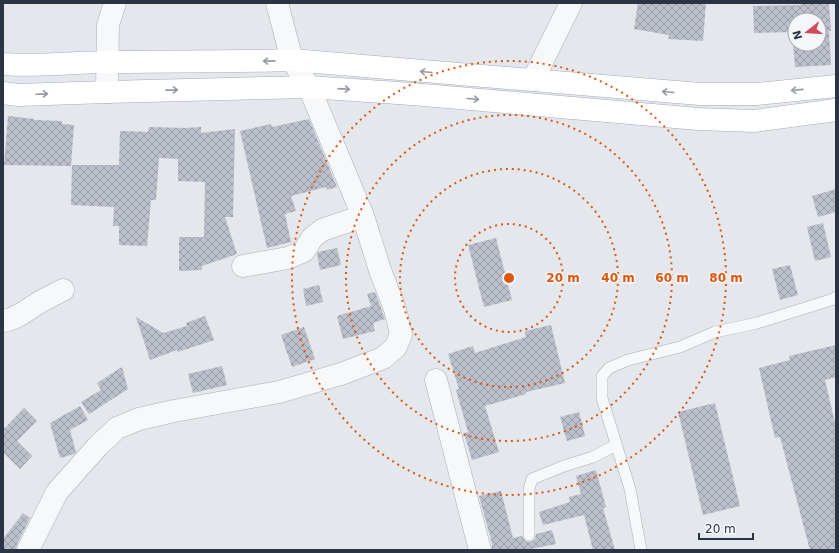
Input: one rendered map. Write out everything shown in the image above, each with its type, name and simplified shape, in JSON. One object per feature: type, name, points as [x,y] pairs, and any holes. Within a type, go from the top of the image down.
[{"type":"main road","points":[[3,64],[18,65],[108,62],[233,62],[292,60],[700,94],[757,94],[836,86]]},
{"type":"main road","points":[[3,93],[18,95],[309,87],[412,94],[698,119],[754,121],[836,110]]},
{"type":"street","points":[[107,92],[108,25],[115,3]]},
{"type":"street","points":[[28,550],[57,492],[97,447],[117,428],[139,419],[174,411],[279,392],[341,374],[383,358],[396,348],[401,334],[395,309],[380,270],[363,216],[309,87],[292,60],[277,3]]},
{"type":"street","points":[[533,80],[571,3]]},
{"type":"street","points":[[242,266],[288,258],[304,251],[312,238],[322,230],[363,216]]},
{"type":"street","points":[[3,321],[18,316],[63,290]]},
{"type":"street","points":[[436,380],[480,550]]},
{"type":"lane","points":[[641,550],[630,489],[602,398],[602,376],[609,368],[628,360],[680,347],[715,332],[757,323],[834,299],[836,297]]},
{"type":"lane","points":[[530,535],[529,489],[532,479],[564,466],[593,457],[616,445]]},
{"type":"building","points":[[638,3],[706,3],[703,41],[668,39],[669,35],[634,29]]},
{"type":"building","points":[[829,3],[831,65],[795,67],[794,52],[827,52],[827,12],[787,12],[787,32],[754,33],[753,6]]},
{"type":"building","points":[[8,116],[34,120],[62,121],[62,124],[74,125],[71,166],[4,165]]},
{"type":"building","points":[[309,119],[337,187],[327,190],[326,187],[291,196],[296,211],[285,214],[291,242],[267,248],[240,131],[271,124],[272,127]]},
{"type":"building","points":[[149,127],[201,127],[201,133],[235,129],[233,217],[225,217],[237,254],[202,266],[202,270],[179,271],[179,237],[204,237],[205,182],[178,181],[178,159],[159,158],[156,200],[151,200],[147,246],[119,245],[119,226],[113,226],[114,207],[71,205],[72,165],[119,165],[120,131],[148,132]]},
{"type":"building","points":[[836,189],[836,212],[818,217],[812,196]]},
{"type":"building","points":[[823,223],[831,257],[815,261],[807,227]]},
{"type":"building","points":[[496,238],[512,300],[484,307],[468,245]]},
{"type":"building","points":[[337,248],[341,265],[320,270],[317,254],[318,252]]},
{"type":"building","points":[[790,265],[798,295],[780,300],[772,269]]},
{"type":"building","points":[[319,285],[323,302],[306,306],[303,289]]},
{"type":"building","points":[[375,292],[385,319],[373,323],[375,331],[343,339],[337,316],[371,306],[367,294]]},
{"type":"building","points":[[205,316],[214,340],[178,352],[177,350],[150,360],[136,317],[163,333],[187,326],[186,323]]},
{"type":"building","points":[[551,325],[565,383],[526,392],[526,394],[485,406],[499,452],[472,460],[464,433],[468,432],[456,390],[459,389],[448,354],[473,346],[475,353],[526,337],[525,331]]},
{"type":"building","points":[[304,327],[315,359],[292,367],[281,335]]},
{"type":"building","points":[[836,345],[836,377],[825,380],[836,427],[836,550],[810,550],[780,437],[775,438],[759,368],[790,360],[789,356]]},
{"type":"building","points":[[222,366],[227,385],[193,393],[188,374]]},
{"type":"building","points":[[122,367],[128,389],[89,414],[81,402],[101,390],[97,383]]},
{"type":"building","points":[[715,403],[740,506],[703,515],[678,412]]},
{"type":"building","points":[[80,406],[88,420],[70,430],[76,452],[60,458],[50,423]]},
{"type":"building","points":[[24,408],[37,421],[17,441],[32,456],[20,469],[4,453],[3,454],[3,427],[5,428]]},
{"type":"building","points":[[579,412],[585,436],[567,441],[560,417]]},
{"type":"building","points":[[596,470],[606,507],[603,508],[615,550],[593,550],[584,515],[543,525],[539,512],[570,502],[569,497],[581,494],[576,476]]},
{"type":"building","points":[[501,491],[513,538],[522,536],[525,541],[529,542],[535,539],[536,534],[552,530],[556,544],[525,550],[492,550],[492,543],[479,496]]},
{"type":"building","points":[[23,513],[30,518],[17,544],[16,550],[3,550],[3,539]]}]
